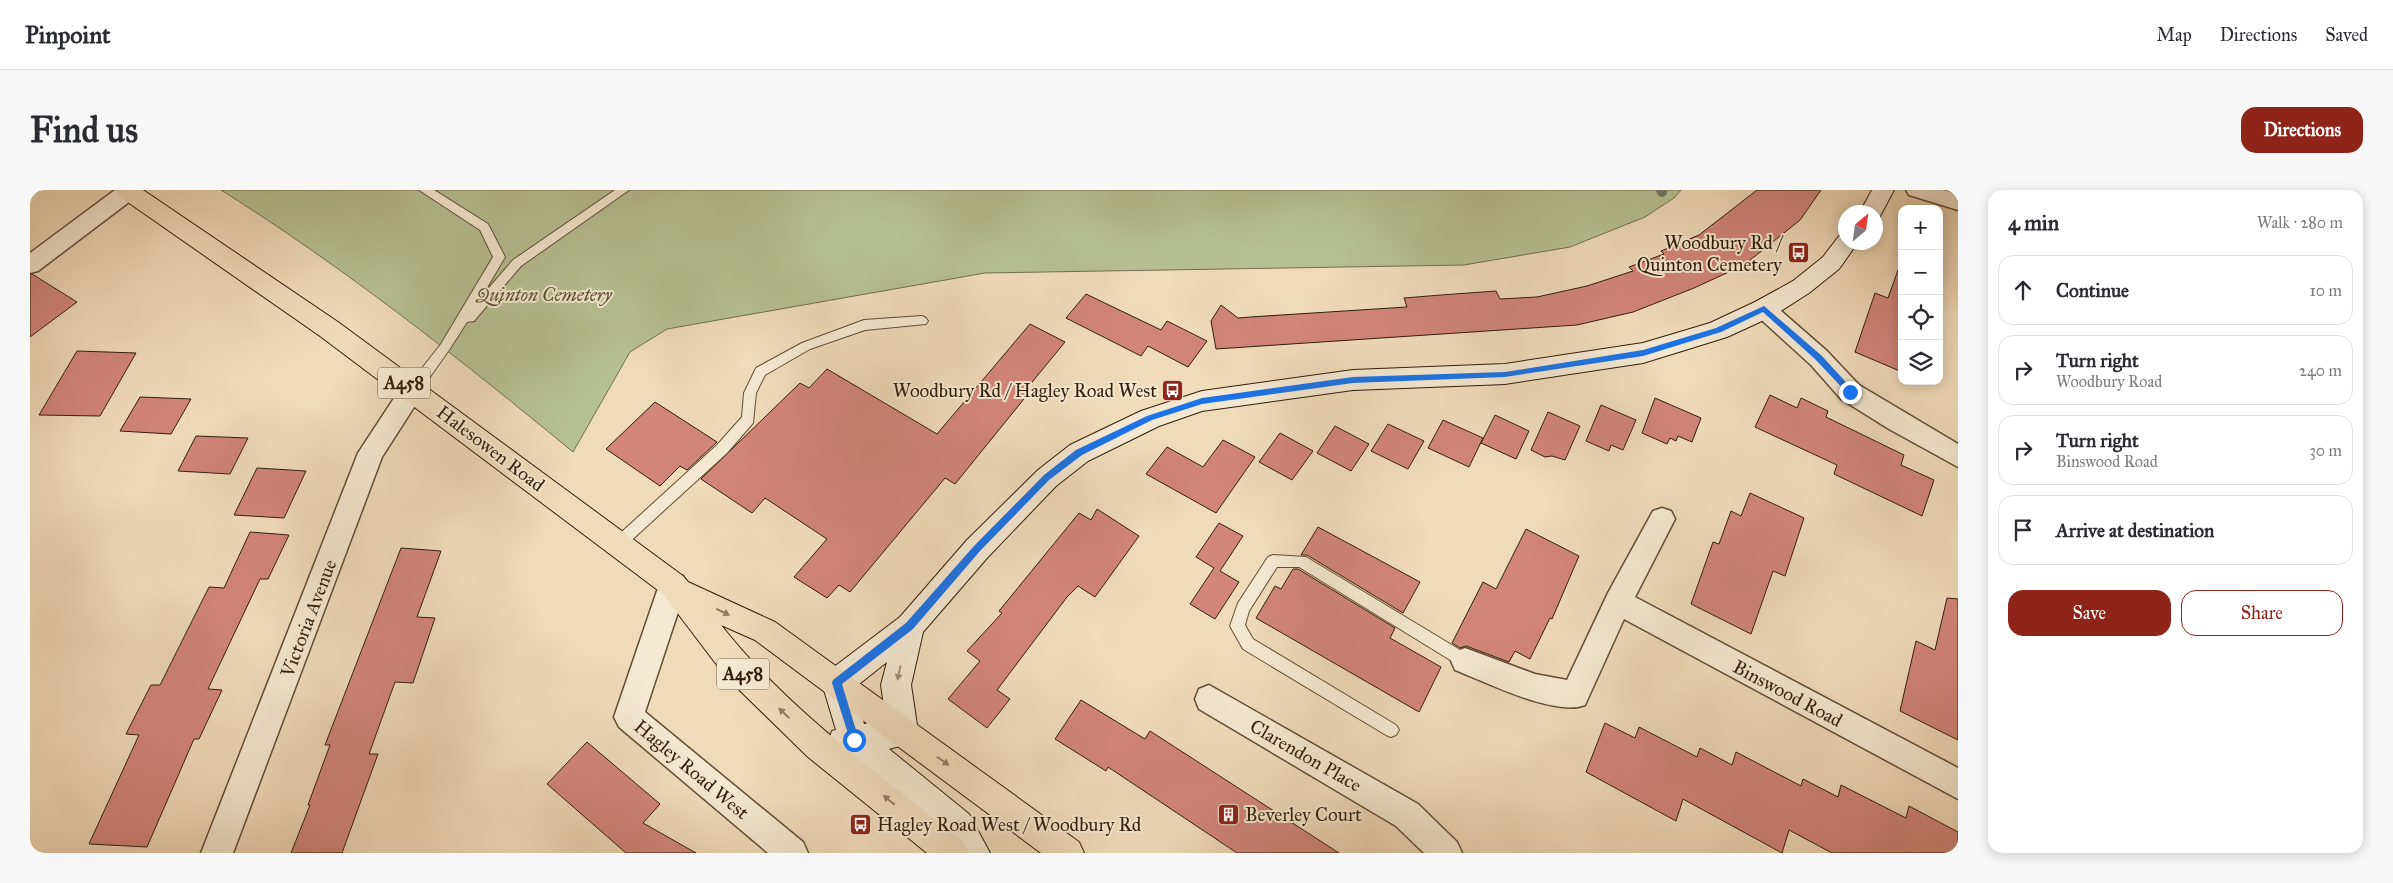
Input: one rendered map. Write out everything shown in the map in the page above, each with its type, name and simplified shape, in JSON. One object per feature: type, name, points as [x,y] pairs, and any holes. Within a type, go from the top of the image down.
[{"type":"highway","name":"Halesowen Road","points":[[128,190],[265,283],[413,390],[619,543],[676,588],[764,631],[837,683]]},
{"type":"highway","name":"Halesowen Road","points":[[676,588],[736,667],[819,746]]},
{"type":"highway","name":"A458","points":[[837,683],[1068,853]]},
{"type":"highway","name":"A458","points":[[819,746],[953,853]]},
{"type":"street","points":[[30,265],[128,190]]},
{"type":"street","points":[[1875,205],[1883,190]]},
{"type":"street","points":[[1917,190],[1958,202]]},
{"type":"street","points":[[974,853],[958,825],[854,740],[837,683],[910,626],[977,549],[1047,478],[1079,453],[1150,418],[1202,401],[1343,382],[1505,374],[1643,353],[1718,330],[1764,309],[1801,286],[1830,263],[1841,250]]},
{"type":"street","points":[[1764,309],[1819,358],[1850,392],[1958,456]]},
{"type":"street","name":"Victoria Avenue","points":[[217,853],[371,453],[413,390]]},
{"type":"street","points":[[1465,661],[1536,688],[1575,695],[1618,602],[1662,519]]},
{"type":"street","name":"Hagley Road West","points":[[676,588],[629,717],[792,853]]},
{"type":"street","name":"Binswood Road","points":[[1618,602],[1958,784]]},
{"type":"street","points":[[819,746],[903,732],[896,685],[910,626]]},
{"type":"street","name":"Clarendon Place","points":[[1209,699],[1407,815],[1446,853]]},
{"type":"lane","points":[[425,190],[484,227],[499,257],[445,347]]},
{"type":"lane","points":[[413,390],[445,347],[517,263],[623,190]]},
{"type":"lane","points":[[619,543],[722,449],[748,419],[750,393],[760,372],[806,346],[864,325],[922,321]]},
{"type":"lane","points":[[1391,730],[1248,644],[1237,626],[1243,608],[1273,561],[1301,561],[1465,661]]},
{"type":"green space","name":"Quinton Cemetery","points":[[221,190],[1681,190],[1674,198],[1645,217],[1570,247],[1464,265],[985,273],[667,329],[630,352],[573,452],[401,315],[312,251]]},
{"type":"building","points":[[1757,190],[1821,190],[1800,220],[1744,265],[1694,288],[1633,312],[1577,325],[1216,349],[1211,321],[1221,305],[1238,318],[1407,307],[1404,298],[1496,291],[1500,299],[1537,297],[1587,286],[1633,271],[1629,267],[1664,254],[1661,251],[1699,235]]},
{"type":"building","points":[[1898,270],[1898,370],[1855,352],[1875,293],[1888,298]]},
{"type":"building","points":[[32,274],[77,302],[30,337],[30,275]]},
{"type":"building","points":[[1086,294],[1161,330],[1167,321],[1207,341],[1188,367],[1148,346],[1141,356],[1066,318]]},
{"type":"building","points":[[1030,324],[1065,342],[1024,392],[1028,394],[955,484],[945,478],[850,592],[839,585],[827,598],[794,577],[827,539],[765,498],[752,513],[701,479],[800,383],[809,388],[827,369],[937,434]]},
{"type":"building","points":[[77,351],[136,353],[100,416],[39,415]]},
{"type":"building","points":[[1770,395],[1797,408],[1801,398],[1828,411],[1826,417],[1904,455],[1901,465],[1934,480],[1922,516],[1834,474],[1837,465],[1755,427]]},
{"type":"building","points":[[140,397],[191,399],[171,434],[120,431]]},
{"type":"building","points":[[1655,398],[1701,418],[1692,442],[1678,436],[1676,441],[1670,438],[1667,444],[1642,433]]},
{"type":"building","points":[[655,402],[717,442],[687,470],[680,466],[660,486],[606,449]]},
{"type":"building","points":[[1601,405],[1636,420],[1623,450],[1611,445],[1609,451],[1586,441]]},
{"type":"building","points":[[1548,412],[1580,426],[1565,460],[1552,456],[1545,457],[1531,450]]},
{"type":"building","points":[[1495,415],[1529,431],[1516,459],[1481,443]]},
{"type":"building","points":[[1443,420],[1483,438],[1469,467],[1428,448]]},
{"type":"building","points":[[1388,424],[1424,441],[1408,469],[1371,451]]},
{"type":"building","points":[[1335,426],[1369,444],[1351,471],[1317,453]]},
{"type":"building","points":[[1280,433],[1313,451],[1292,480],[1259,462]]},
{"type":"building","points":[[196,436],[248,438],[230,474],[178,471]]},
{"type":"building","points":[[1223,440],[1255,457],[1216,513],[1146,474],[1167,447],[1203,467]]},
{"type":"building","points":[[257,468],[306,471],[284,518],[234,515]]},
{"type":"building","points":[[1750,493],[1804,518],[1785,576],[1773,571],[1751,634],[1691,604],[1713,542],[1719,544],[1731,511],[1741,516]]},
{"type":"building","points":[[1097,509],[1139,536],[1095,597],[1078,586],[1067,597],[997,690],[1010,699],[987,728],[948,699],[980,661],[967,651],[1002,613],[999,611],[1079,513],[1091,520]]},
{"type":"building","points":[[1219,523],[1243,536],[1220,571],[1239,582],[1215,619],[1190,604],[1214,568],[1196,557]]},
{"type":"building","points":[[1318,527],[1420,582],[1403,613],[1307,555],[1301,555]]},
{"type":"building","points":[[1526,529],[1579,556],[1552,619],[1550,618],[1530,659],[1515,651],[1509,662],[1466,646],[1460,648],[1452,643],[1483,582],[1496,589]]},
{"type":"building","points":[[250,532],[289,535],[268,579],[260,579],[208,689],[222,690],[199,739],[194,739],[147,847],[89,844],[139,735],[126,734],[151,685],[160,685],[209,587],[224,588]]},
{"type":"building","points":[[401,548],[441,551],[417,617],[435,618],[413,683],[395,682],[369,754],[378,754],[342,853],[291,853],[310,805],[308,805],[330,745],[325,745]]},
{"type":"building","points":[[1293,569],[1298,569],[1395,628],[1390,638],[1441,667],[1419,712],[1256,618],[1275,586],[1281,589]]},
{"type":"building","points":[[1947,598],[1958,599],[1958,740],[1900,711],[1916,641],[1935,650]]},
{"type":"building","name":"Beverley Court","points":[[1081,700],[1145,739],[1150,731],[1339,853],[1237,853],[1108,767],[1106,771],[1055,739]]},
{"type":"building","points":[[1605,723],[1635,738],[1639,727],[1697,757],[1700,748],[1732,765],[1736,752],[1801,786],[1803,779],[1838,797],[1841,785],[1906,818],[1909,806],[1958,832],[1958,853],[1832,853],[1789,830],[1782,853],[1683,799],[1676,821],[1586,772]]},
{"type":"building","points":[[587,742],[660,804],[643,823],[696,853],[626,853],[547,784]]},
{"type":"place","name":"Woodbury Rd / Quinton Cemetery","points":[[1798,253]]},
{"type":"place","name":"Woodbury Rd / Hagley Road West","points":[[1173,390]]},
{"type":"place","name":"Beverley Court","points":[[1229,814]]},
{"type":"place","name":"Hagley Road West / Woodbury Rd","points":[[861,824]]},
{"type":"route","points":[[854,740],[837,683],[910,626],[1011,512],[1047,478],[1079,453],[1110,436],[1150,418],[1202,401],[1353,380],[1505,374],[1643,353],[1718,330],[1764,309],[1819,358],[1850,392]]}]
